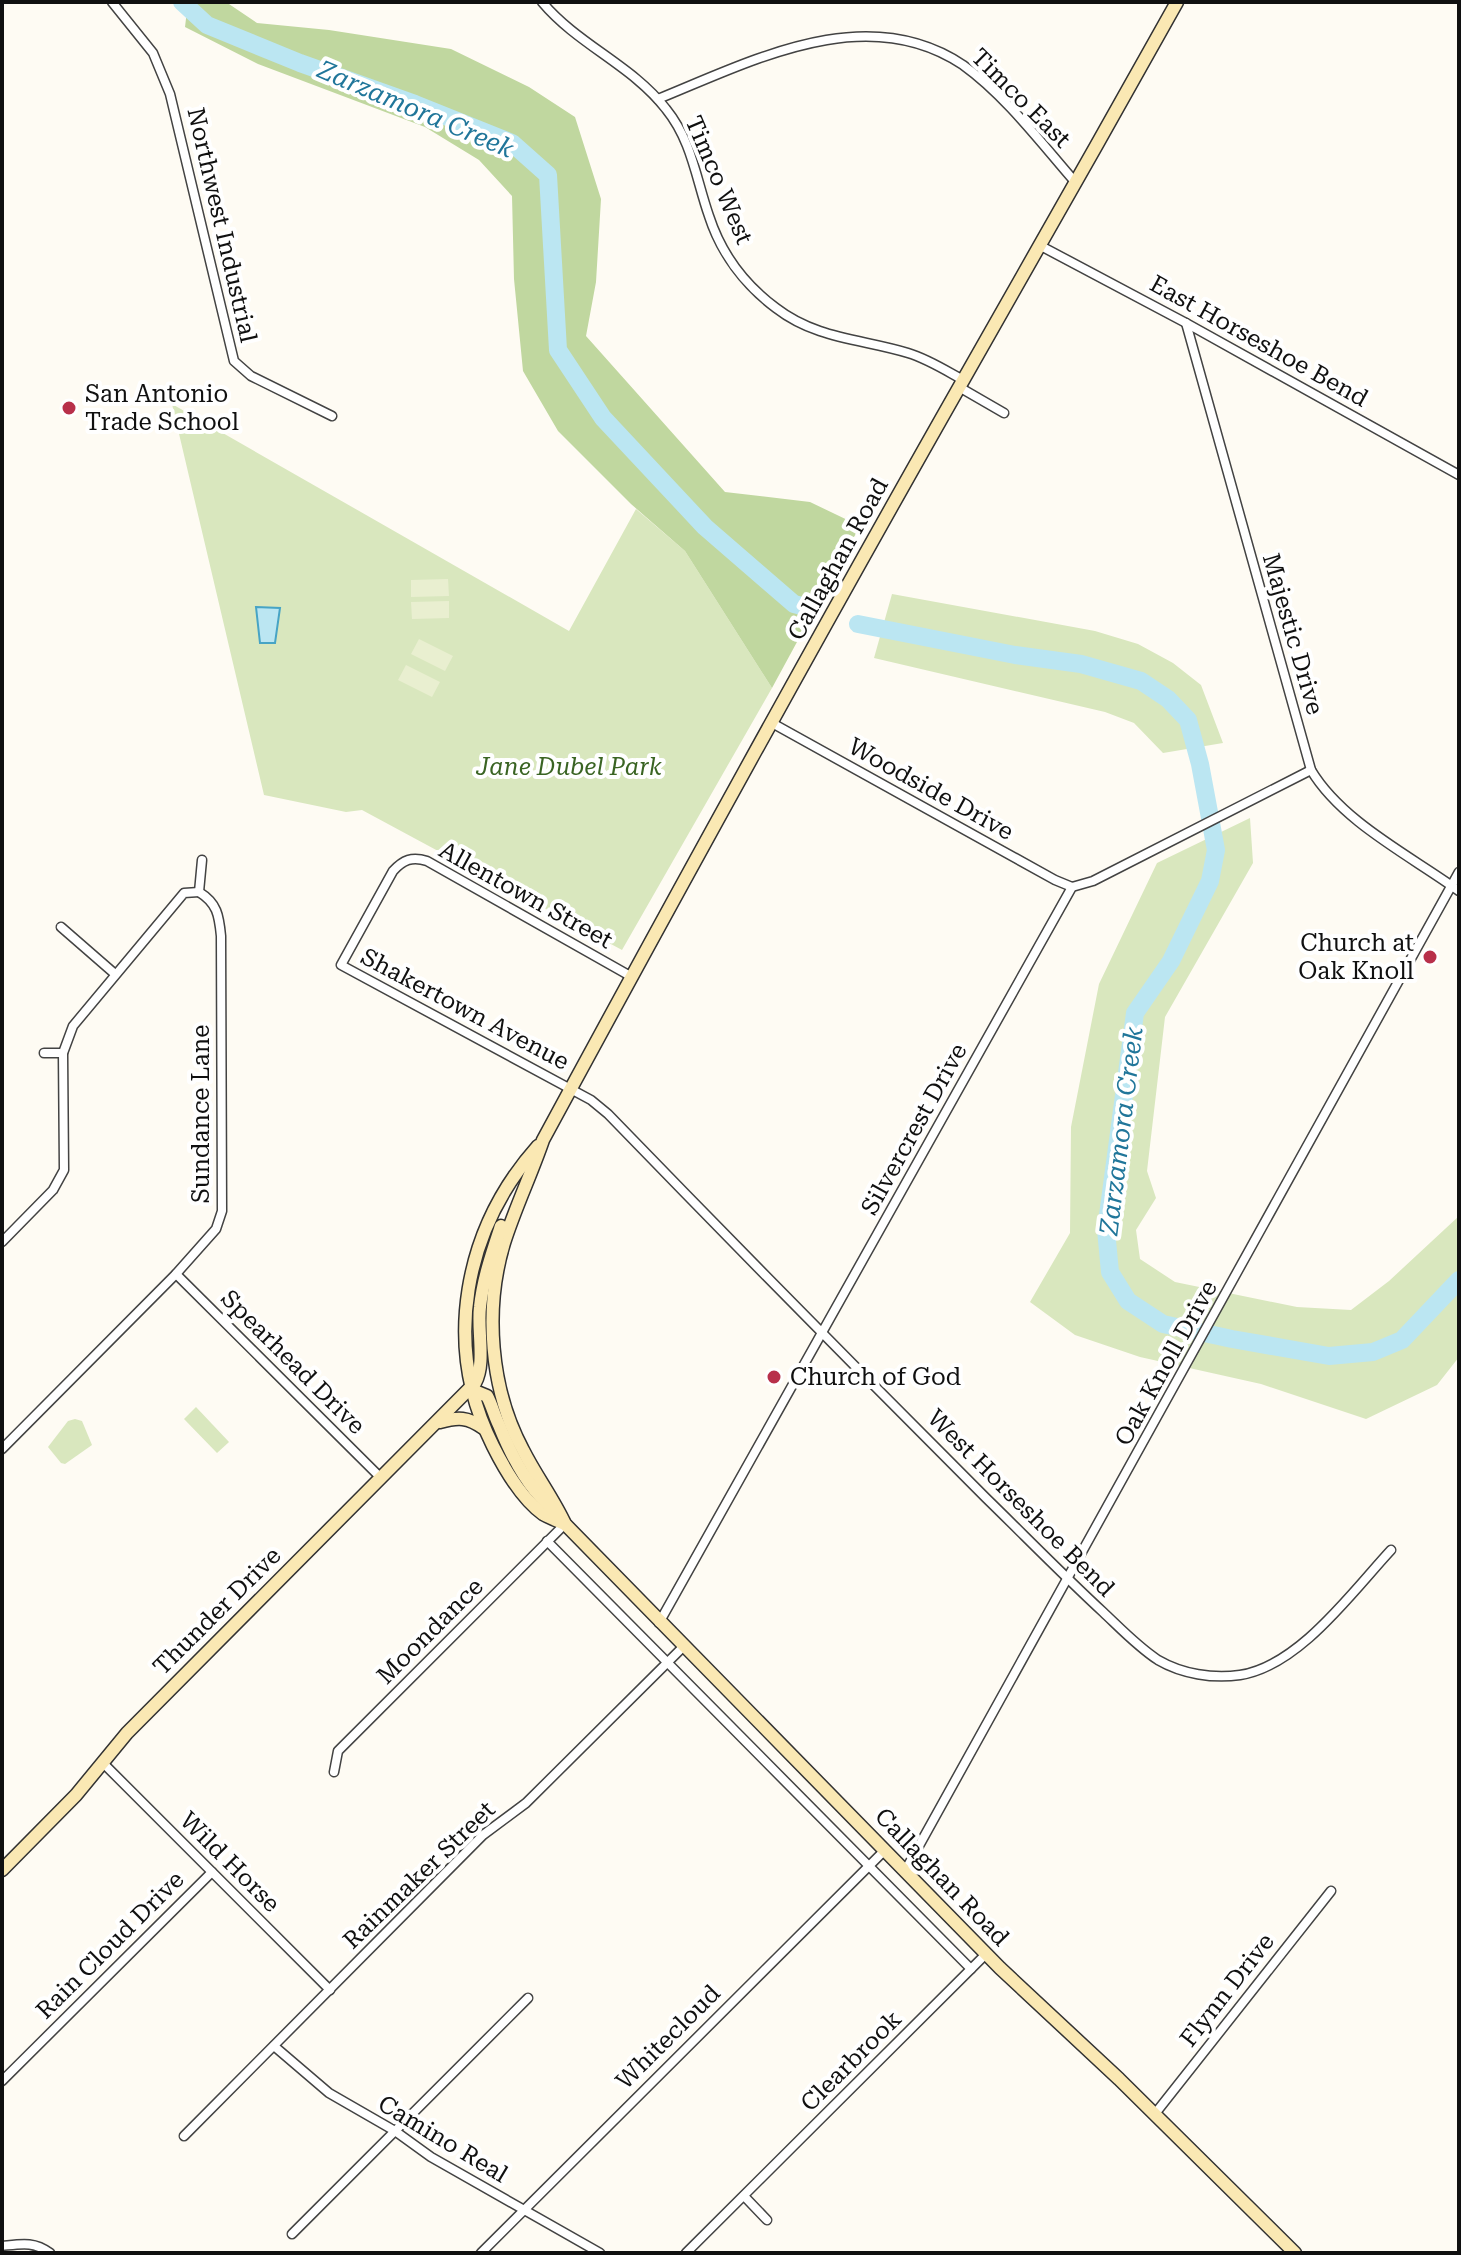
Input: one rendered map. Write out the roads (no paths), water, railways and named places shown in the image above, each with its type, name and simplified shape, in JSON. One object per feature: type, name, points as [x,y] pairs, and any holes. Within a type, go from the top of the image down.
[{"type":"main road","name":"Callaghan Road","points":[[1177,2],[1077,184],[961,383],[543,1140],[507,1233],[496,1280],[495,1355],[499,1383],[522,1450],[562,1519],[659,1623],[986,1954],[1295,2253]]},
{"type":"main road","name":"Callaghan Road","points":[[543,1140],[520,1167],[481,1241],[468,1287],[464,1339],[470,1389],[497,1455],[542,1513],[562,1519]]},
{"type":"main road","points":[[531,1173],[510,1205],[487,1269],[478,1328],[481,1373],[470,1389],[487,1396],[504,1439],[523,1473],[562,1519]]},
{"type":"main road","name":"Thunder Drive","points":[[2,1870],[76,1795],[102,1762],[260,1596],[470,1389]]},
{"type":"main road","points":[[437,1422],[463,1418],[472,1420],[485,1430]]},
{"type":"street","name":"Northwest Industrial","points":[[112,2],[153,53],[170,94],[234,361],[251,376],[332,416]]},
{"type":"street","name":"Timco West","points":[[542,2],[566,28],[622,66],[658,99],[687,144],[721,246],[759,293],[777,309],[813,329],[849,341],[919,357],[1004,413]]},
{"type":"street","name":"Timco East","points":[[658,99],[811,39],[853,34],[899,38],[934,48],[965,66],[993,91],[1077,184]]},
{"type":"street","name":"East Horseshoe Bend","points":[[1039,245],[1459,475]]},
{"type":"street","name":"Majestic Drive","points":[[1186,323],[1311,770],[1334,800],[1351,815],[1455,888]]},
{"type":"street","name":"Woodside Drive","points":[[772,723],[1072,887]]},
{"type":"street","points":[[1072,887],[1093,881],[1311,770]]},
{"type":"street","name":"Allentown Street","points":[[400,863],[416,857],[427,861],[632,977]]},
{"type":"street","points":[[4,1236],[53,1190],[64,1170],[63,1053],[78,1018],[184,893],[199,892],[202,860]]},
{"type":"street","name":"Shakertown Avenue","points":[[400,863],[341,965],[571,1089]]},
{"type":"street","name":"Oak Knoll Drive","points":[[905,1871],[1455,888],[1459,872]]},
{"type":"street","name":"Silvercrest Drive","points":[[659,1623],[1072,887]]},
{"type":"street","name":"Sundance Lane","points":[[2,1449],[176,1274],[216,1229],[224,1199],[221,936],[214,903],[199,892]]},
{"type":"street","points":[[61,927],[115,974]]},
{"type":"street","points":[[44,1053],[63,1053]]},
{"type":"street","name":"West Horseshoe Bend","points":[[571,1089],[608,1114],[822,1334],[1069,1580],[1159,1660],[1195,1674],[1238,1675],[1271,1666],[1305,1642],[1391,1550]]},
{"type":"street","name":"Spearhead Drive","points":[[176,1274],[381,1478]]},
{"type":"street","name":"Moondance","points":[[334,1772],[338,1751],[547,1541],[562,1519]]},
{"type":"street","name":"Callaghan Road","points":[[547,1541],[971,1969]]},
{"type":"street","name":"Rainmaker Street","points":[[184,2136],[483,1835],[526,1803],[684,1646]]},
{"type":"street","name":"Wild Horse","points":[[102,1762],[330,1990]]},
{"type":"street","name":"Whitecloud","points":[[481,2253],[885,1850]]},
{"type":"street","name":"Rain Cloud Drive","points":[[2,2081],[212,1872]]},
{"type":"street","name":"Flynn Drive","points":[[1154,2115],[1331,1891]]},
{"type":"street","name":"Clearbrook","points":[[686,2253],[986,1954]]},
{"type":"street","points":[[292,2234],[528,1998]]},
{"type":"street","name":"Camino Real","points":[[274,2046],[329,2093],[395,2131],[431,2157],[600,2253]]},
{"type":"street","points":[[744,2196],[767,2220]]},
{"type":"street","points":[[2,2246],[31,2243],[50,2253]]},
{"type":"water","points":[[256,607],[280,608],[275,643],[260,643]]},
{"type":"waterway","name":"Zarzamora Creek","points":[[182,2],[207,25],[512,143],[548,175],[558,350],[603,418],[705,527],[794,604],[813,609]]},
{"type":"waterway","name":"Zarzamora Creek","points":[[858,624],[1015,655],[1081,664],[1141,681],[1168,699],[1188,720],[1200,764],[1216,850],[1210,881],[1171,961],[1135,1013],[1106,1230],[1110,1272],[1128,1301],[1163,1324],[1329,1356],[1373,1352],[1402,1340],[1459,1280]]},
{"type":"place","name":"San Antonio Trade School","points":[[69,408]]},
{"type":"place","name":"Church at Oak Knoll","points":[[1430,957]]},
{"type":"place","name":"Church of God","points":[[774,1377]]},
{"type":"park label","name":"Jane Dubel Park","points":[[569,767]]}]
